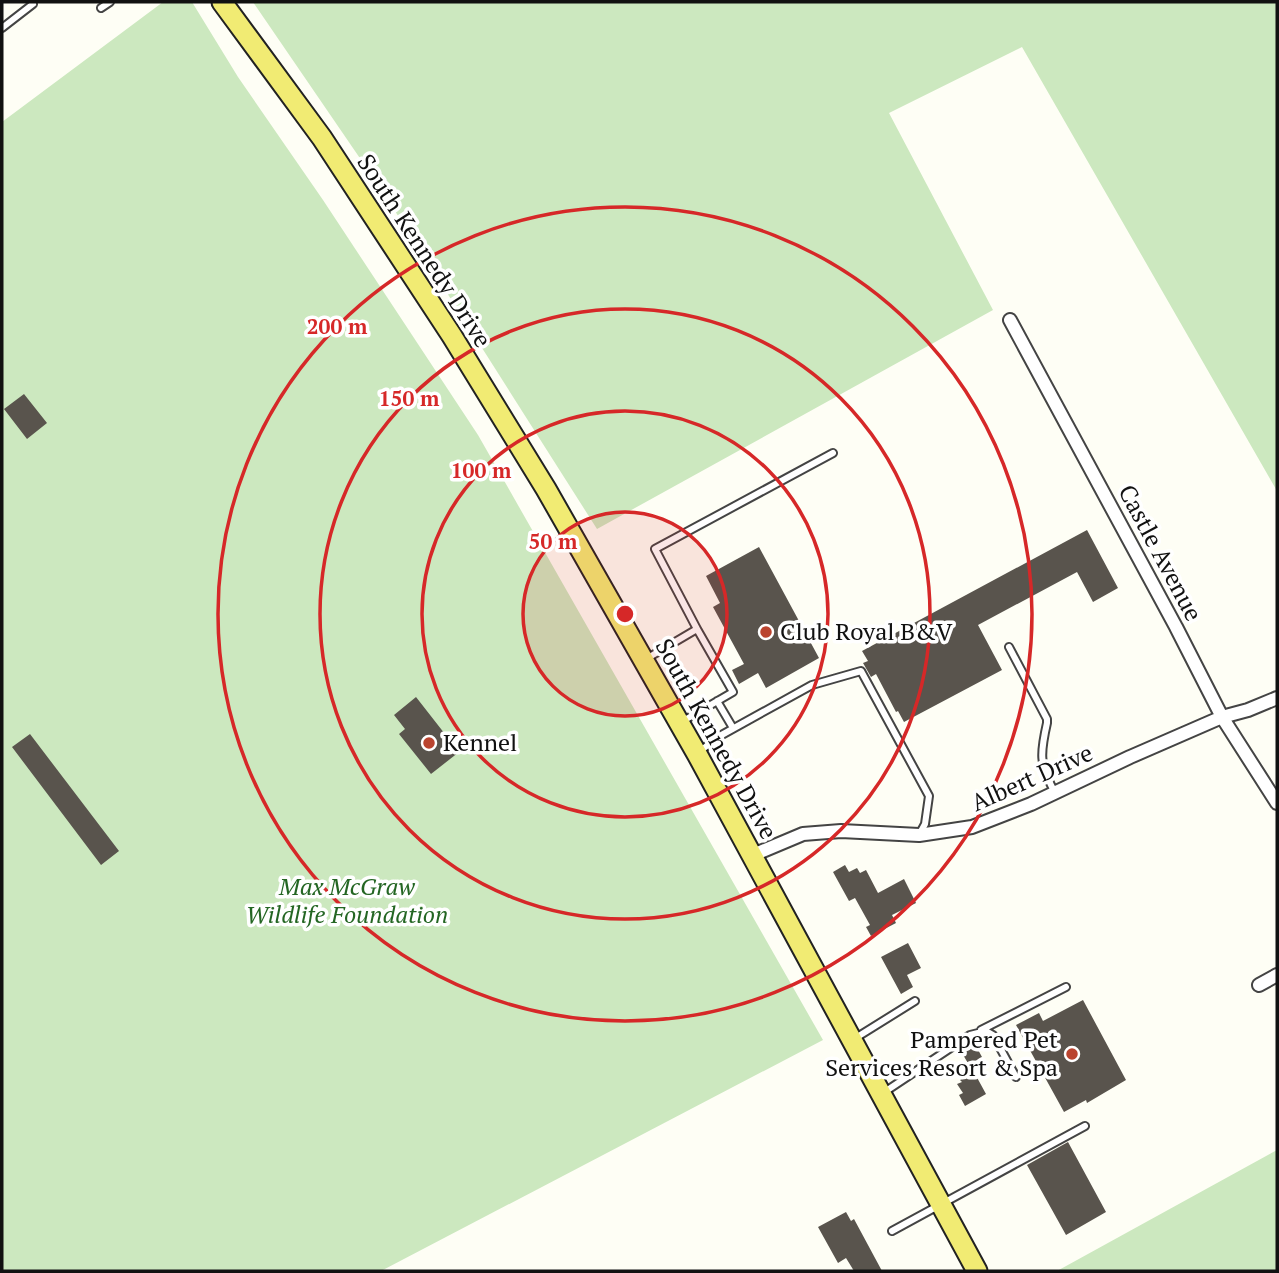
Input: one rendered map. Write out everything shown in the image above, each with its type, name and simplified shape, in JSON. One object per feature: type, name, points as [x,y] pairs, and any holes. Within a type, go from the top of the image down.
[{"type":"main road","name":"South Kennedy Drive","points":[[222,2],[315,128],[452,336],[546,489],[753,855],[976,1271]]},
{"type":"street","name":"Castle Avenue","points":[[1010,320],[1176,626],[1222,717],[1277,803]]},
{"type":"street","name":"Albert Drive","points":[[753,855],[803,834],[841,831],[919,835],[972,827],[1009,814],[1222,717],[1277,698]]},
{"type":"street","points":[[1259,985],[1277,975]]},
{"type":"lane","points":[[101,8],[110,2]]},
{"type":"lane","points":[[2,28],[33,4]]},
{"type":"lane","points":[[680,723],[733,692],[655,548],[833,453]]},
{"type":"lane","points":[[644,660],[697,629]]},
{"type":"lane","points":[[1009,647],[1047,719],[1041,758],[1044,772],[1055,793]]},
{"type":"lane","points":[[697,754],[718,737],[812,685],[862,671],[929,796],[925,824],[919,835]]},
{"type":"lane","points":[[717,701],[733,728]]},
{"type":"lane","points":[[881,1094],[970,1035],[1066,987]]},
{"type":"lane","points":[[852,1040],[915,1001]]},
{"type":"lane","points":[[970,1035],[981,1031],[990,1032],[1016,1077]]},
{"type":"lane","points":[[892,1231],[1085,1126]]},
{"type":"green space","name":"Max McGraw Wildlife Foundation","points":[[163,2],[192,2],[238,77],[323,200],[478,435],[823,1040],[381,1271],[2,1271],[2,122]]},
{"type":"green space","points":[[253,2],[1277,2],[1277,491],[1022,47],[889,113],[993,310],[597,529],[381,189]]},
{"type":"green space","points":[[1277,1150],[1277,1271],[1057,1271]]},
{"type":"building","points":[[24,394],[47,423],[27,439],[4,409]]},
{"type":"building","points":[[1087,530],[1118,588],[1093,602],[1077,572],[978,625],[1002,670],[904,722],[876,674],[871,677],[863,663],[868,661],[862,651]]},
{"type":"building","name":"Club Royal B&V","points":[[759,547],[819,658],[766,688],[758,673],[739,684],[732,670],[744,664],[713,607],[720,603],[706,576]]},
{"type":"building","name":"Kennel","points":[[416,697],[459,752],[431,774],[399,734],[405,729],[394,715]]},
{"type":"building","points":[[30,734],[119,851],[101,865],[12,747]]},
{"type":"building","points":[[845,865],[849,872],[857,868],[860,873],[866,870],[878,893],[904,879],[916,903],[892,915],[896,923],[871,936],[866,927],[870,925],[855,898],[849,901],[833,872]]},
{"type":"building","points":[[908,943],[921,968],[907,975],[913,987],[901,994],[881,957]]},
{"type":"building","name":"Pampered Pet Services Resort & Spa","points":[[1083,1000],[1126,1080],[1087,1103],[1086,1100],[1064,1112],[1016,1025],[1039,1013],[1043,1021]]},
{"type":"building","points":[[976,1046],[982,1057],[969,1065],[962,1053]]},
{"type":"building","points":[[974,1072],[986,1094],[965,1106],[959,1095],[963,1093],[957,1084]]},
{"type":"building","points":[[1068,1142],[1106,1212],[1066,1235],[1027,1165]]},
{"type":"building","points":[[846,1212],[851,1221],[854,1219],[882,1271],[854,1271],[846,1258],[838,1263],[818,1227]]},
{"type":"place","name":"Club Royal B&V","points":[[766,632]]},
{"type":"place","name":"Kennel","points":[[429,743]]},
{"type":"place","name":"Pampered Pet Services Resort & Spa","points":[[1072,1054]]}]
